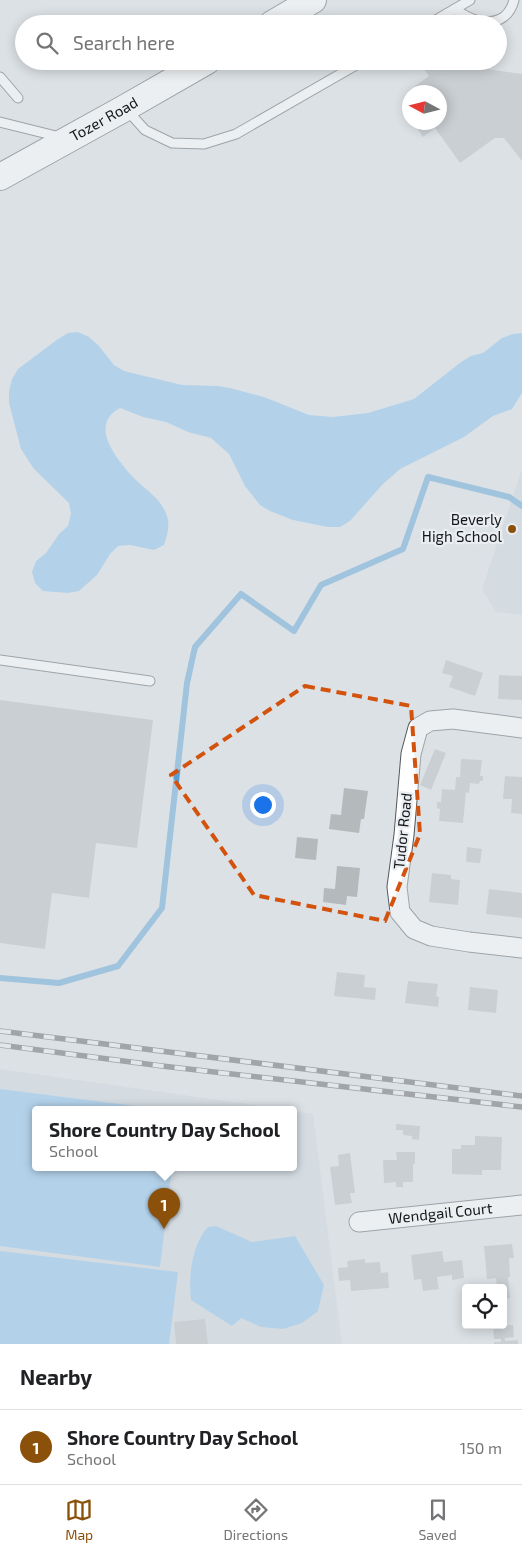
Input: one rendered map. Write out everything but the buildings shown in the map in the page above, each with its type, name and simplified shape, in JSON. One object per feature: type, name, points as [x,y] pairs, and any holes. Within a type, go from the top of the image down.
[{"type":"main road","points":[[287,15],[313,0]]},
{"type":"main road","name":"Tozer Road","points":[[0,177],[191,70]]},
{"type":"street","name":"Tudor Road","points":[[522,728],[453,719],[430,721],[418,728],[410,754],[404,835],[397,887],[400,912],[414,929],[431,936],[522,948]]},
{"type":"street","name":"Wendgail Court","points":[[360,1222],[522,1205]]},
{"type":"lane","points":[[444,15],[470,0]]},
{"type":"lane","points":[[506,15],[512,10],[514,0]]},
{"type":"lane","points":[[454,9],[465,15]]},
{"type":"lane","points":[[125,108],[145,130],[172,143],[204,144],[236,134],[347,70]]},
{"type":"lane","points":[[0,77],[18,98]]},
{"type":"lane","points":[[0,122],[68,139]]},
{"type":"lane","points":[[0,660],[150,681]]},
{"type":"highlighted area","points":[[305,686],[411,706],[420,834],[385,921],[254,895],[171,775]]},
{"type":"shaded area","points":[[78,332],[89,337],[114,365],[124,371],[182,385],[230,388],[264,397],[309,415],[333,417],[368,413],[414,399],[461,362],[471,356],[483,353],[502,338],[522,333],[522,393],[512,409],[493,416],[464,437],[400,469],[382,485],[350,521],[340,527],[328,527],[293,520],[270,511],[260,505],[245,486],[229,454],[211,438],[188,432],[166,422],[143,417],[120,408],[111,415],[106,423],[108,441],[118,459],[135,479],[150,492],[165,511],[168,532],[164,545],[154,550],[130,545],[118,546],[110,554],[97,575],[79,591],[68,593],[43,591],[35,583],[32,572],[36,561],[46,553],[59,534],[68,526],[71,514],[69,503],[34,469],[21,449],[9,403],[9,391],[12,379],[18,369],[58,339],[68,333]]},
{"type":"shaded area","name":"Beverly High School","points":[[522,469],[522,615],[496,612],[482,589]]},
{"type":"shaded area","points":[[0,1069],[261,1106],[32,1106],[32,1171],[297,1171],[297,1112],[313,1114],[342,1344],[0,1344]]},
{"type":"shaded area","points":[[0,1089],[135,1106],[32,1106],[32,1171],[172,1171],[160,1267],[0,1246]]},
{"type":"shaded area","points":[[216,1226],[252,1242],[295,1236],[324,1285],[318,1311],[302,1323],[283,1329],[261,1327],[241,1318],[232,1326],[191,1300],[192,1261],[198,1242],[208,1227]]},
{"type":"shaded area","points":[[0,1251],[178,1272],[169,1344],[0,1344]]},
{"type":"waterway","points":[[0,978],[59,983],[118,966],[162,908],[187,683],[195,647],[241,594],[294,631],[321,585],[403,549],[428,477],[509,497],[522,506]]},
{"type":"railway","points":[[0,1031],[522,1096]]},
{"type":"railway","points":[[0,1045],[162,1066],[522,1107]]},
{"type":"place","name":"Beverly High School","points":[[512,529]]},
{"type":"place","name":"Shore Country Day School","points":[[164,1229]]}]
